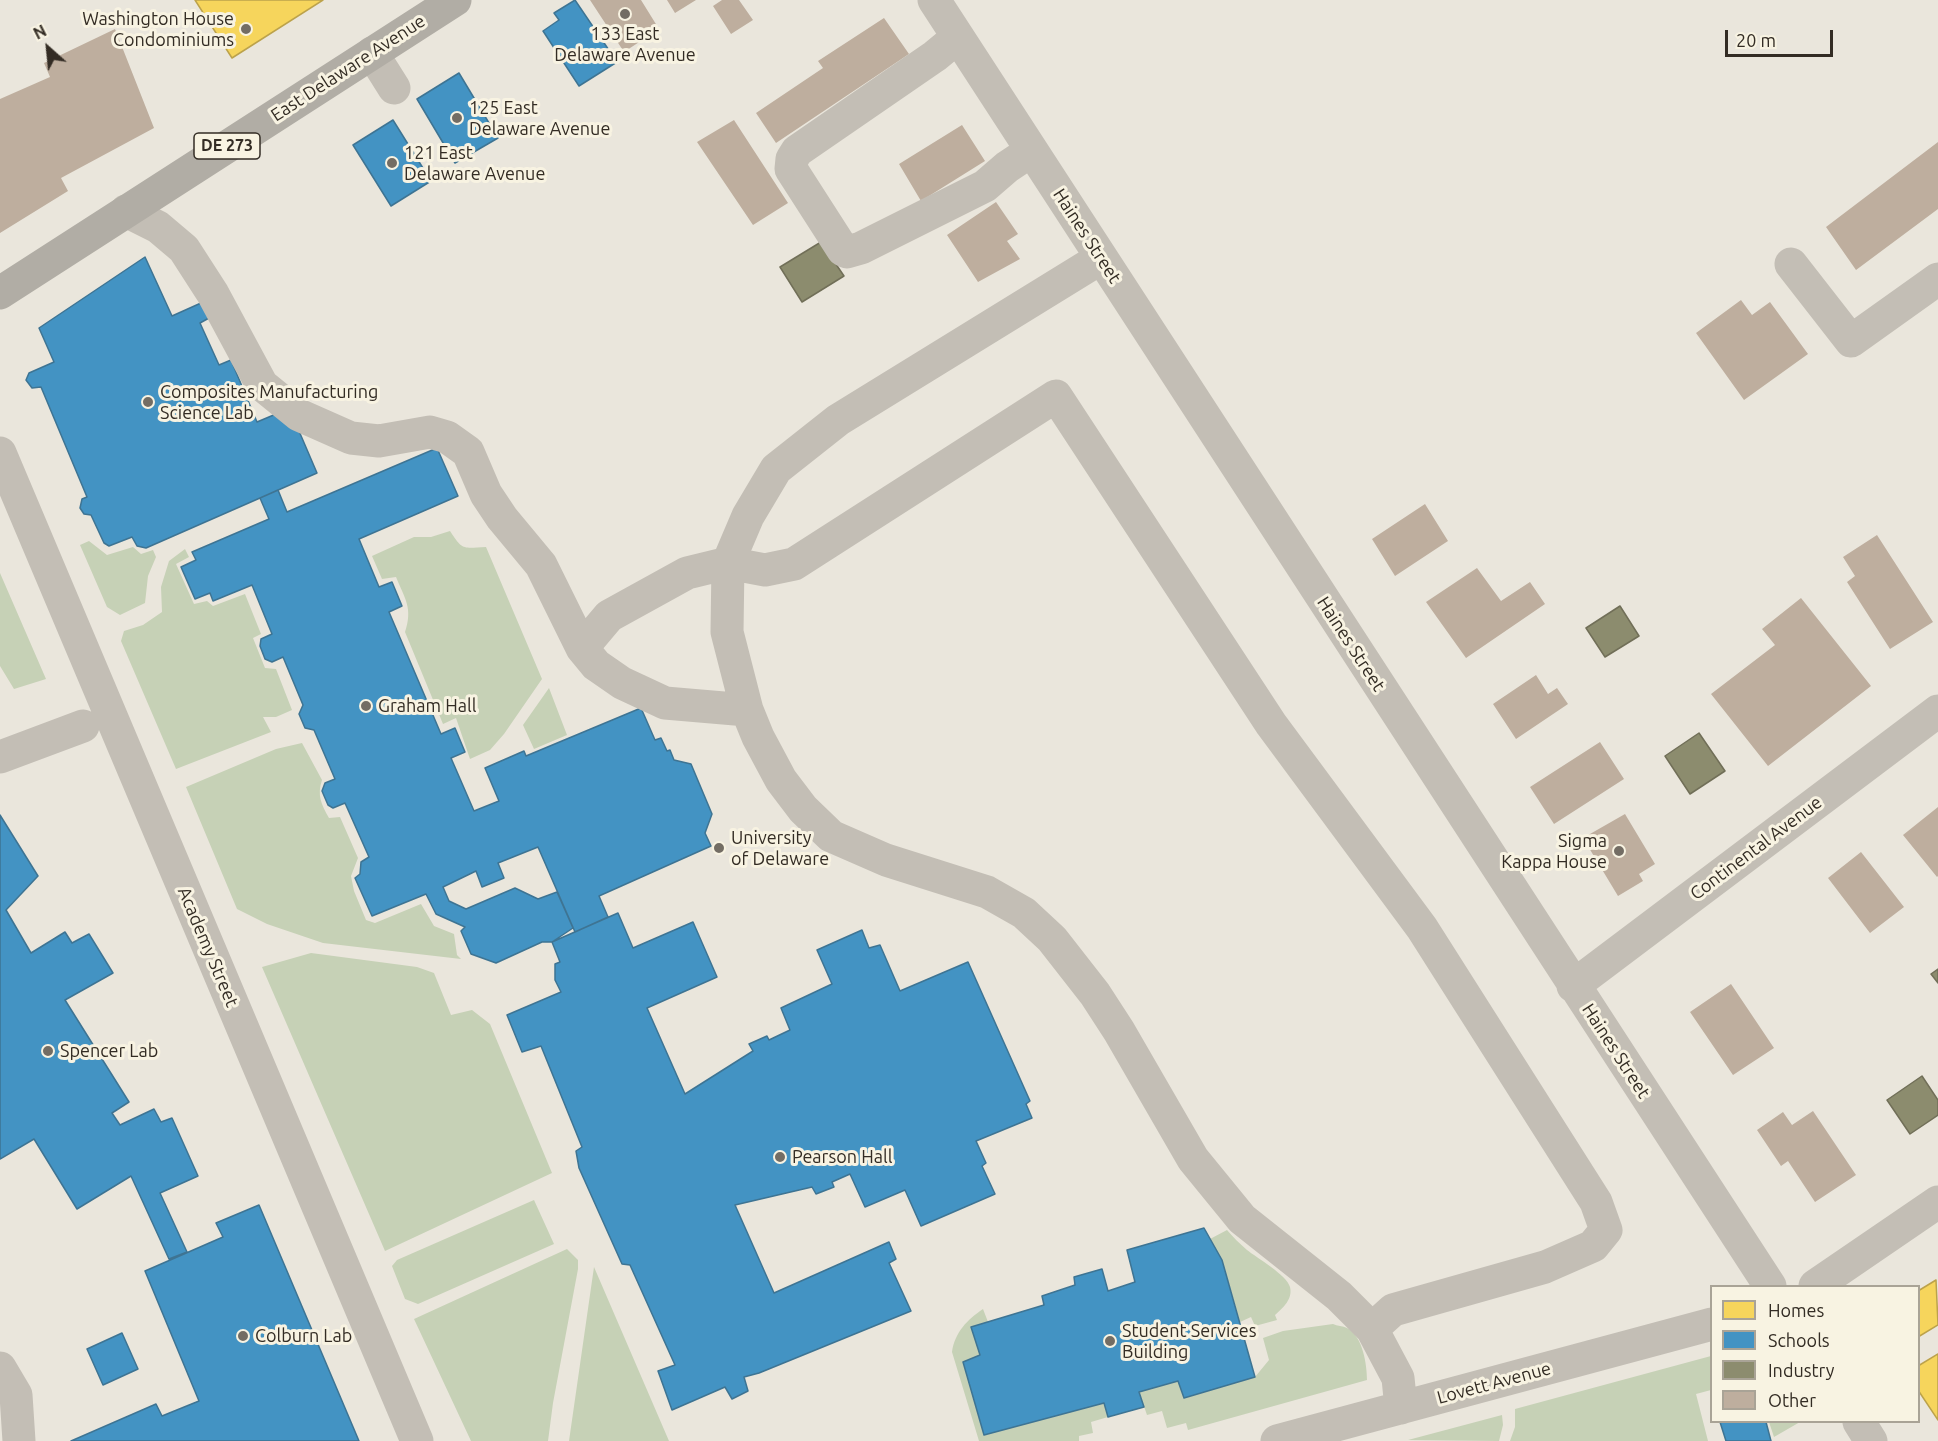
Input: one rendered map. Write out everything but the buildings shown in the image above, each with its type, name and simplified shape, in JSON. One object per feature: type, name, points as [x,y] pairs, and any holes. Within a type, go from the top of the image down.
[{"type":"main road","name":"East Delaware Avenue","points":[[0,293],[372,53],[441,4]]},
{"type":"street","name":"Haines Street","points":[[934,0],[1769,1285]]},
{"type":"street","points":[[958,38],[797,151],[792,159],[791,169],[843,250],[847,252],[878,240],[985,186],[1031,151]]},
{"type":"street","points":[[372,53],[394,88]]},
{"type":"street","points":[[126,211],[158,227],[184,249],[213,294],[262,385],[299,415],[351,438],[379,441],[430,432],[447,437],[468,452],[486,494],[502,518],[541,565],[582,648],[596,665],[622,683],[665,703],[747,710]]},
{"type":"street","points":[[1101,258],[838,420],[777,469],[748,516],[728,563],[727,632],[747,710],[758,737],[781,780],[803,809],[831,836],[886,860],[987,892],[1024,913],[1052,939],[1095,994],[1119,1031],[1193,1159],[1242,1219],[1339,1296],[1372,1329],[1398,1378],[1401,1408]]},
{"type":"street","points":[[1791,264],[1851,340],[1938,279]]},
{"type":"street","points":[[582,648],[609,616],[687,573],[728,563],[765,570],[794,564],[1056,396],[1271,724],[1422,928],[1596,1202],[1606,1230],[1593,1246],[1545,1267],[1393,1310],[1372,1329]]},
{"type":"street","name":"Academy Street","points":[[0,453],[417,1441]]},
{"type":"street","name":"Continental Avenue","points":[[1573,986],[1938,711]]},
{"type":"street","points":[[0,757],[83,726]]},
{"type":"street","points":[[1818,1285],[1938,1202]]},
{"type":"street","name":"Lovett Avenue","points":[[1277,1441],[1321,1435],[1401,1408],[1710,1325]]},
{"type":"street","points":[[0,1368],[16,1395],[19,1441]]},
{"type":"street","points":[[1860,1423],[1871,1441]]},
{"type":"green space","points":[[450,531],[464,547],[486,547],[542,679],[504,734],[490,750],[470,759],[456,718],[443,724],[405,632],[408,610],[396,577],[382,579],[372,556],[414,537],[431,537]]},
{"type":"green space","points":[[89,541],[107,555],[133,547],[141,554],[153,550],[156,557],[148,576],[145,603],[120,615],[107,607],[80,545]]},
{"type":"green space","points":[[185,549],[189,557],[176,564],[194,604],[207,601],[213,606],[245,594],[261,634],[253,638],[265,668],[276,669],[292,710],[276,717],[263,717],[271,732],[176,769],[121,641],[124,631],[143,625],[162,612],[161,587],[169,561]]},
{"type":"green space","points":[[0,573],[46,679],[14,689],[0,666]]},
{"type":"green space","points":[[549,688],[567,735],[534,749],[523,725]]},
{"type":"green space","points":[[302,743],[322,780],[320,795],[324,808],[329,818],[340,817],[358,858],[351,876],[354,891],[366,920],[375,923],[421,904],[434,926],[454,934],[457,955],[461,959],[323,943],[267,924],[237,909],[186,787],[276,749]]},
{"type":"green space","points":[[311,953],[417,967],[434,973],[451,1015],[472,1010],[490,1024],[552,1173],[385,1251],[262,967]]},
{"type":"green space","points":[[534,1200],[554,1244],[418,1304],[405,1299],[392,1266],[397,1260]]},
{"type":"green space","points":[[1227,1230],[1247,1250],[1288,1282],[1291,1291],[1289,1299],[1275,1315],[1277,1320],[1255,1326],[1251,1317],[1240,1322],[1222,1260],[1210,1239]]},
{"type":"green space","points":[[567,1249],[578,1260],[578,1269],[548,1441],[471,1441],[414,1319]]},
{"type":"green space","points":[[594,1267],[669,1441],[569,1441]]},
{"type":"green space","points":[[983,1309],[988,1322],[972,1327],[980,1355],[963,1362],[984,1435],[1104,1403],[1108,1417],[1091,1422],[1093,1433],[1079,1436],[1079,1441],[979,1441],[952,1352],[956,1338],[963,1327]]},
{"type":"green space","points":[[1333,1324],[1347,1328],[1357,1337],[1365,1359],[1367,1380],[1188,1430],[1186,1423],[1167,1428],[1162,1411],[1147,1415],[1139,1392],[1178,1381],[1184,1398],[1255,1377],[1269,1360],[1263,1338],[1283,1331]]},
{"type":"green space","points":[[1710,1356],[1710,1390],[1696,1394],[1708,1441],[1510,1441],[1515,1427],[1515,1409]]},
{"type":"green space","points":[[1502,1415],[1503,1425],[1499,1441],[1408,1440]]},
{"type":"green space","points":[[1769,1423],[1798,1423],[1774,1437]]},
{"type":"place","name":"133 East Delaware Avenue","points":[[625,14]]},
{"type":"place","name":"Washington House Condominiums","points":[[246,29]]},
{"type":"place","name":"125 East Delaware Avenue","points":[[457,118]]},
{"type":"place","name":"121 East Delaware Avenue","points":[[392,163]]},
{"type":"place","name":"Composites Manufacturing Science Lab","points":[[148,402]]},
{"type":"place","name":"Graham Hall","points":[[366,706]]},
{"type":"place","name":"University of Delaware","points":[[719,848]]},
{"type":"place","name":"Sigma Kappa House","points":[[1619,851]]},
{"type":"place","name":"Spencer Lab","points":[[48,1051]]},
{"type":"place","name":"Pearson Hall","points":[[780,1157]]},
{"type":"place","name":"Colburn Lab","points":[[243,1336]]},
{"type":"place","name":"Student Services Building","points":[[1110,1341]]}]
